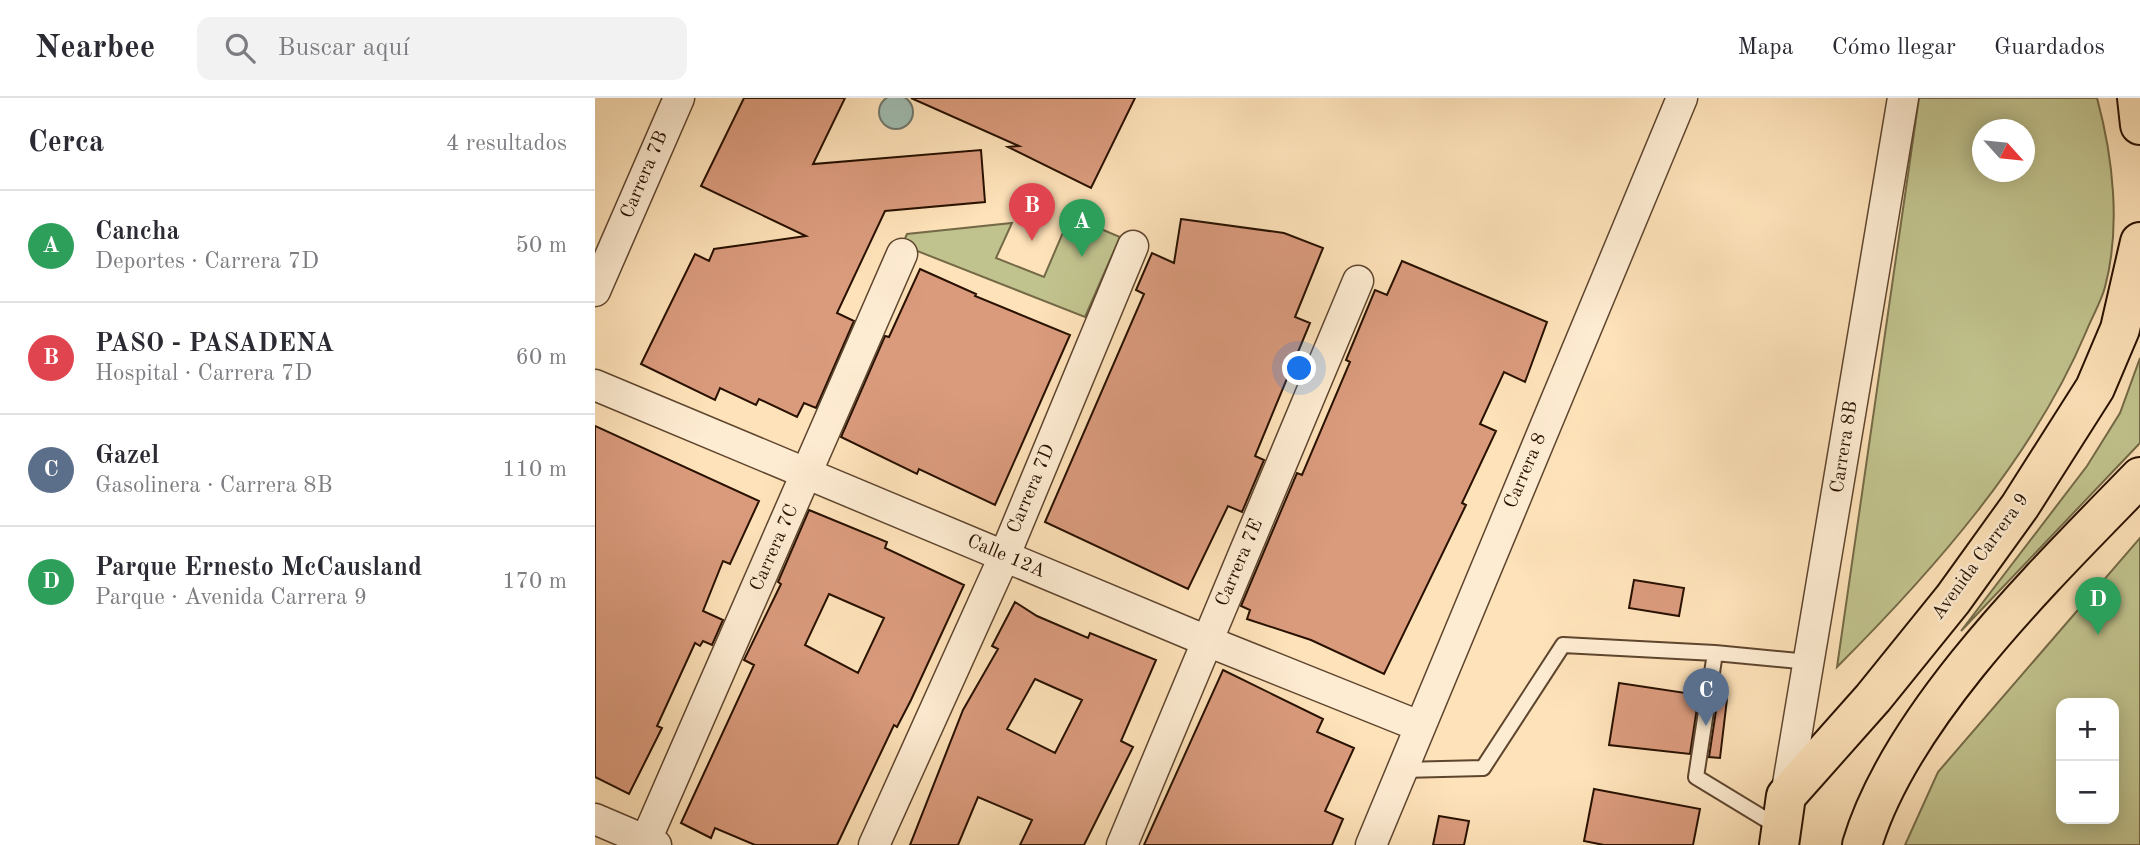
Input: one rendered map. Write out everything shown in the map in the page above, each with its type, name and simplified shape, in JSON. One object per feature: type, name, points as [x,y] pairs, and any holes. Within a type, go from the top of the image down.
[{"type":"highway","points":[[2137,98],[2140,125]]},
{"type":"highway","name":"Avenida Carrera 9","points":[[1782,823],[1873,698],[1953,598],[2057,449],[2095,388],[2120,329],[2140,242]]},
{"type":"highway","points":[[1862,845],[1873,806],[1907,750],[1967,664],[2140,477]]},
{"type":"street","name":"Carrera 7B","points":[[595,291],[679,98]]},
{"type":"street","name":"Carrera 8","points":[[1371,845],[1682,98]]},
{"type":"street","name":"Carrera 8B","points":[[1782,823],[1903,98]]},
{"type":"street","name":"Carrera 7D","points":[[874,845],[1003,557],[1133,246]]},
{"type":"street","name":"Carrera 7C","points":[[651,843],[902,254]]},
{"type":"street","name":"Carrera 7E","points":[[1122,845],[1358,281]]},
{"type":"street","name":"Calle 12A","points":[[595,385],[808,472],[1003,557],[1419,726]]},
{"type":"street","points":[[595,819],[651,843]]},
{"type":"lane","points":[[1401,770],[1483,768],[1563,645],[1715,653],[1809,662]]},
{"type":"lane","points":[[1715,653],[1696,777],[1782,823]]},
{"type":"green space","points":[[1919,98],[2097,98],[2111,168],[2114,216],[2110,264],[2101,298],[2064,379],[2009,468],[1944,552],[1837,667]]},
{"type":"green space","points":[[1070,216],[1120,237],[1085,317],[902,245],[907,234],[1012,223],[996,258],[1044,277]]},
{"type":"green space","points":[[2140,358],[2140,443],[1961,631],[2087,466],[2120,413]]},
{"type":"green space","points":[[2140,538],[2140,845],[1905,845],[1938,772]]},
{"type":"shaded area","points":[[896,95],[908,100],[913,112],[908,124],[896,129],[884,124],[879,112],[884,100]]},
{"type":"building","points":[[744,98],[845,98],[813,164],[981,150],[985,202],[885,211],[837,313],[854,321],[816,408],[804,403],[797,417],[759,399],[756,405],[720,388],[715,400],[641,364],[695,254],[709,261],[714,249],[806,236],[701,186]]},
{"type":"building","points":[[911,98],[1135,98],[1091,188],[1008,147],[1019,146]]},
{"type":"building","points":[[1181,219],[1284,233],[1323,248],[1295,317],[1310,323],[1255,456],[1264,460],[1242,512],[1228,506],[1188,589],[1045,522],[1144,294],[1136,290],[1152,253],[1174,263]]},
{"type":"building","points":[[1402,261],[1547,322],[1525,382],[1504,372],[1480,424],[1496,431],[1462,503],[1466,505],[1384,674],[1311,640],[1247,619],[1250,610],[1241,606],[1297,473],[1302,475],[1350,362],[1346,360],[1375,290],[1387,295]]},
{"type":"building","points":[[920,269],[976,294],[975,296],[1070,335],[995,505],[919,469],[917,474],[841,437],[885,336],[889,337]]},
{"type":"building","points":[[595,426],[759,501],[730,564],[723,561],[703,611],[723,620],[712,645],[703,641],[700,646],[695,643],[657,726],[662,728],[629,794],[595,777]]},
{"type":"building","points":[[809,510],[887,542],[885,548],[964,585],[911,700],[897,727],[894,725],[837,845],[755,845],[715,828],[711,838],[681,823],[754,665],[744,660],[781,584],[778,582]],"holes":[[[829,594],[884,618],[858,673],[805,645]]]},
{"type":"building","points":[[1634,580],[1684,588],[1679,616],[1629,608]]},
{"type":"building","points":[[1015,602],[1037,616],[1088,638],[1090,633],[1156,660],[1121,741],[1133,747],[1084,845],[1020,845],[1032,820],[978,797],[958,845],[910,845],[963,710],[998,649],[992,646]],"holes":[[[1035,679],[1082,700],[1055,753],[1007,729]]]},
{"type":"building","points":[[1223,670],[1323,719],[1317,732],[1354,748],[1325,811],[1343,819],[1332,845],[1144,845]]},
{"type":"building","points":[[1619,683],[1699,695],[1690,754],[1609,745]]},
{"type":"building","points":[[1718,697],[1727,699],[1720,758],[1709,757]]},
{"type":"building","points":[[1594,789],[1700,809],[1693,845],[1604,845],[1584,841]]},
{"type":"building","points":[[1439,816],[1469,821],[1464,845],[1433,845]]},
{"type":"place","name":"PASO - PASADENA","points":[[1032,241]]},
{"type":"place","name":"Cancha","points":[[1082,257]]},
{"type":"place","name":"Parque Ernesto McCausland","points":[[2098,635]]},
{"type":"place","name":"Gazel","points":[[1706,726]]}]
